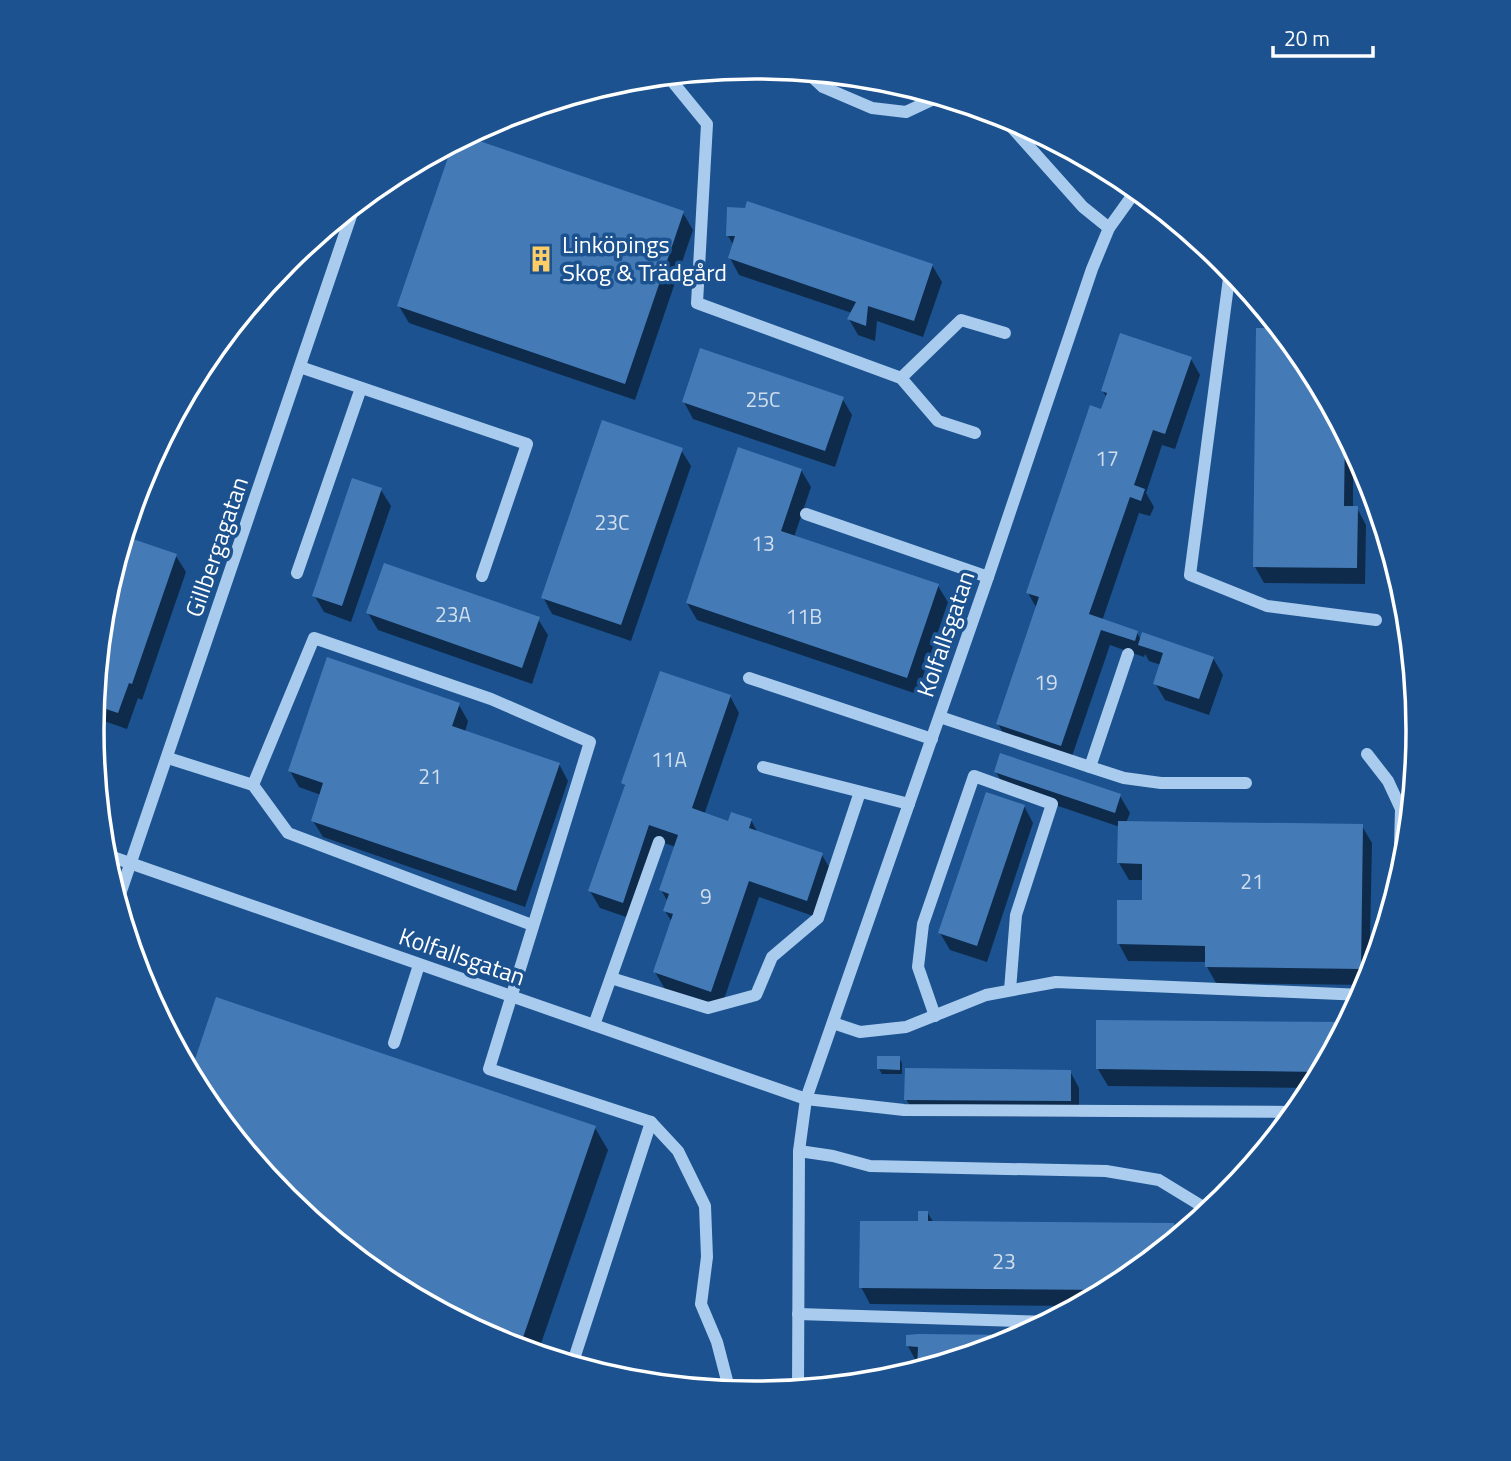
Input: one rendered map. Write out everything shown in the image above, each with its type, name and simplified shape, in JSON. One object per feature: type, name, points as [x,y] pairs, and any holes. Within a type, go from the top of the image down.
[{"type":"street","points":[[817,82],[823,87],[872,108],[906,112],[927,102]]},
{"type":"street","points":[[674,84],[707,124],[697,303],[901,378],[938,421],[975,433]]},
{"type":"street","points":[[1018,134],[1083,207],[1109,228]]},
{"type":"street","name":"Kolfallsgatan","points":[[798,1381],[799,1151],[806,1099],[940,718],[1092,269],[1109,228],[1131,198]]},
{"type":"street","name":"Gillbergagatan","points":[[123,886],[349,221]]},
{"type":"street","points":[[1228,283],[1190,575],[1267,606],[1376,620]]},
{"type":"street","points":[[901,378],[961,320],[1005,333]]},
{"type":"street","points":[[300,368],[527,444],[482,576]]},
{"type":"street","points":[[298,573],[361,388]]},
{"type":"street","points":[[806,514],[988,577]]},
{"type":"street","points":[[253,785],[314,638],[491,699],[590,743],[489,1069],[651,1122],[678,1151],[705,1206],[707,1257],[701,1304],[717,1342],[727,1381]]},
{"type":"street","points":[[1090,767],[1128,654]]},
{"type":"street","points":[[750,678],[932,739]]},
{"type":"street","points":[[940,718],[1124,778],[1161,783],[1246,783]]},
{"type":"street","points":[[1367,754],[1388,781],[1401,810],[1401,824]]},
{"type":"street","points":[[168,758],[253,785],[288,833],[532,925]]},
{"type":"street","points":[[763,767],[909,804]]},
{"type":"street","points":[[935,1016],[918,967],[923,924],[974,776],[1052,804],[1016,915],[1010,990]]},
{"type":"street","points":[[611,978],[708,1008],[756,995],[772,957],[818,918],[860,792]]},
{"type":"street","points":[[594,1026],[659,842]]},
{"type":"street","name":"Kolfallsgatan","points":[[116,858],[806,1099]]},
{"type":"street","points":[[394,1043],[419,965]]},
{"type":"street","points":[[833,1023],[860,1032],[906,1027],[986,995],[1056,982],[1351,995]]},
{"type":"street","points":[[806,1099],[904,1110],[1284,1112]]},
{"type":"street","points":[[575,1356],[651,1122]]},
{"type":"street","points":[[799,1151],[833,1156],[870,1166],[1106,1171],[1159,1180],[1201,1206]]},
{"type":"street","points":[[798,1314],[1030,1321]]},
{"type":"building","name":"Linköpings Skog & Trädgård","points":[[479,141],[684,211],[625,384],[397,306],[449,156]]},
{"type":"building","points":[[747,201],[933,264],[914,321],[868,306],[866,326],[847,319],[856,302],[728,258],[735,236],[726,236],[727,207],[745,208]]},
{"type":"building","points":[[1256,328],[1268,328],[1320,405],[1345,452],[1344,506],[1358,506],[1357,568],[1253,567]]},
{"type":"building","points":[[1120,333],[1192,357],[1165,434],[1153,430],[1134,485],[1145,489],[1141,501],[1130,497],[1089,614],[1138,631],[1135,641],[1101,630],[1061,746],[996,724],[1039,597],[1026,593],[1090,405],[1101,409],[1107,393],[1101,391]]},
{"type":"building","points":[[700,348],[844,397],[825,451],[682,402]]},
{"type":"building","points":[[602,420],[683,448],[621,625],[541,598]]},
{"type":"building","points":[[738,447],[802,469],[781,531],[939,584],[907,678],[686,603]]},
{"type":"building","points":[[352,478],[382,488],[342,606],[312,596]]},
{"type":"building","points":[[133,539],[177,554],[132,684],[129,683],[118,713],[105,709],[105,688],[116,603]]},
{"type":"building","points":[[384,563],[540,617],[522,668],[366,613]]},
{"type":"building","points":[[1142,632],[1214,657],[1199,699],[1153,684],[1163,653],[1138,645]]},
{"type":"building","points":[[327,657],[460,703],[452,726],[560,763],[516,891],[311,821],[323,783],[288,771]]},
{"type":"building","points":[[660,671],[731,695],[692,808],[728,821],[731,812],[752,819],[749,828],[823,853],[807,901],[749,881],[711,992],[653,972],[673,914],[663,911],[669,894],[659,890],[678,835],[649,825],[623,903],[588,891],[625,785],[621,783]]},
{"type":"building","points":[[1000,753],[1121,794],[1115,813],[994,772]]},
{"type":"building","points":[[986,792],[1025,805],[977,946],[938,933]]},
{"type":"building","points":[[1118,821],[1363,824],[1361,969],[1205,967],[1205,946],[1117,944],[1117,900],[1142,900],[1142,864],[1117,863]]},
{"type":"building","points":[[216,997],[596,1126],[522,1339],[430,1295],[359,1248],[326,1221],[265,1160],[238,1127],[194,1061]]},
{"type":"building","points":[[1096,1020],[1338,1022],[1310,1072],[1096,1069]]},
{"type":"building","points":[[877,1056],[900,1056],[900,1070],[877,1069]]},
{"type":"building","points":[[905,1068],[1071,1070],[1071,1101],[904,1100]]},
{"type":"building","points":[[918,1211],[928,1211],[928,1221],[1174,1223],[1174,1230],[1089,1290],[859,1288],[860,1221],[918,1221]]},
{"type":"building","points":[[906,1335],[1000,1335],[917,1362],[918,1347],[906,1346]]},
{"type":"place","name":"Linköpings Skog & Trädgård","points":[[541,259]]}]
